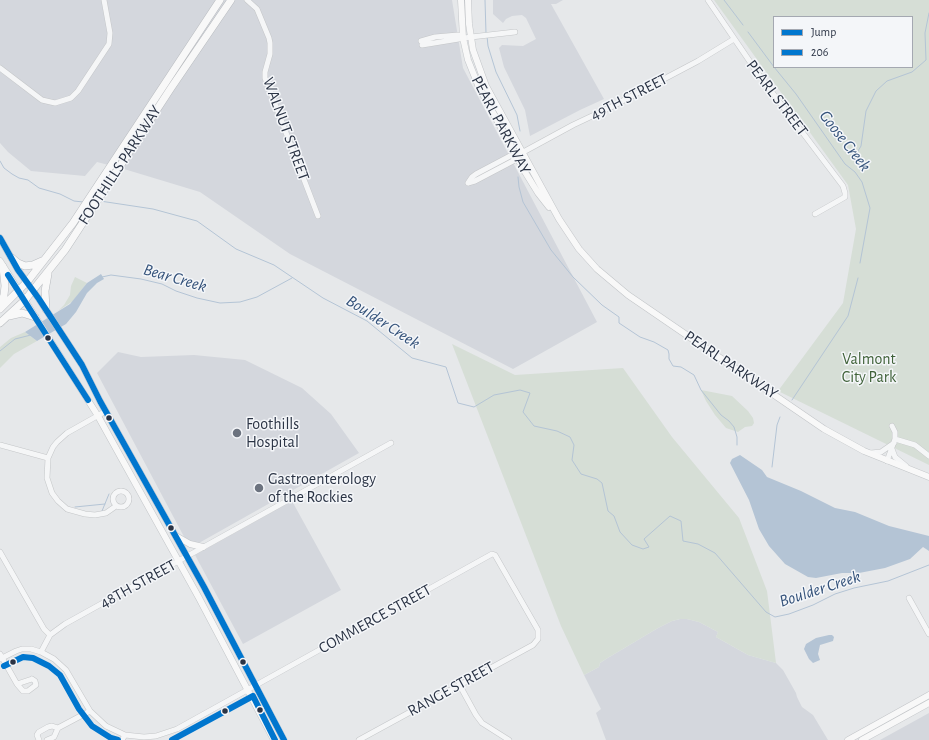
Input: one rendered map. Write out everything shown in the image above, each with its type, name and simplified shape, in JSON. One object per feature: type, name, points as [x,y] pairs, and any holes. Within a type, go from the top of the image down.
[{"type":"highway","name":"FOOTHILLS PARKWAY","points":[[0,307],[27,282],[73,223],[220,0]]},
{"type":"highway","name":"FOOTHILLS PARKWAY","points":[[0,323],[25,300],[50,271],[83,224],[191,58],[230,2]]},
{"type":"highway","points":[[12,258],[25,266],[36,264],[44,260]]},
{"type":"highway","points":[[0,307],[5,286],[1,264]]},
{"type":"highway","points":[[46,309],[45,291],[50,271]]},
{"type":"highway","points":[[9,316],[20,313],[36,317]]},
{"type":"main road","name":"PEARL PARKWAY","points":[[461,0],[463,38],[468,60],[478,85],[519,155],[572,240],[587,258],[607,278],[628,295],[824,429],[868,453],[929,477]]},
{"type":"main road","name":"PEARL PARKWAY","points":[[468,0],[471,37],[475,58],[486,86],[519,155]]},
{"type":"main road","points":[[0,238],[27,282],[80,361],[256,685],[284,740]]},
{"type":"main road","points":[[1,264],[98,416],[179,561],[274,740]]},
{"type":"main road","points":[[175,535],[190,544],[204,547]]},
{"type":"main road","points":[[848,740],[929,695]]},
{"type":"main road","points":[[862,740],[929,703]]},
{"type":"street","points":[[0,68],[42,100],[55,103],[71,98],[78,91],[109,44],[110,32],[104,0]]},
{"type":"street","name":"WALNUT STREET","points":[[247,0],[259,13],[270,43],[270,54],[265,78],[318,216]]},
{"type":"street","name":"PEARL STREET","points":[[708,0],[759,75],[843,186],[845,197],[815,214]]},
{"type":"street","points":[[422,43],[515,32]]},
{"type":"street","name":"49TH STREET","points":[[519,155],[573,125],[608,109],[669,77],[734,39]]},
{"type":"street","points":[[519,155],[513,161],[475,181],[468,183],[472,177],[481,171],[510,156],[519,155]]},
{"type":"street","points":[[106,411],[62,437],[53,447],[48,458],[47,478],[49,487],[58,501],[64,507],[76,512],[100,514],[110,511],[116,506]]},
{"type":"street","points":[[887,461],[895,440],[895,432],[892,426]]},
{"type":"street","points":[[868,453],[881,452],[895,440]]},
{"type":"street","points":[[895,440],[915,445],[929,456]]},
{"type":"street","name":"48TH STREET","points":[[41,652],[50,635],[64,624],[391,443]]},
{"type":"street","points":[[0,444],[48,458]]},
{"type":"street","points":[[892,449],[898,460],[914,471]]},
{"type":"street","points":[[0,552],[44,629],[50,635]]},
{"type":"street","name":"COMMERCE STREET","points":[[41,652],[54,659],[66,670],[90,711],[106,726],[126,735],[144,738],[168,733],[492,554],[495,555],[525,606],[539,634]]},
{"type":"street","points":[[909,598],[929,634]]},
{"type":"street","name":"RANGE STREET","points":[[359,740],[459,684],[533,645],[538,639],[539,634]]},
{"type":"street","points":[[17,684],[1,657],[22,649],[31,649],[41,652]]},
{"type":"street","points":[[459,684],[482,724],[509,740]]},
{"type":"street","points":[[47,740],[54,736],[58,728],[90,711]]},
{"type":"street","points":[[39,740],[39,732],[52,726],[58,728]]},
{"type":"street","points":[[122,740],[126,735]]},
{"type":"shaded area","points":[[0,0],[452,0],[463,68],[597,322],[513,369],[290,254],[200,192],[97,162],[85,176],[31,171],[8,152],[0,143]]},
{"type":"shaded area","points":[[493,0],[563,0],[556,4],[551,4],[604,99],[530,136],[525,110],[504,67],[499,48],[502,45],[523,46],[536,39],[526,18],[522,15],[512,16],[506,19],[503,23],[493,14]]},
{"type":"shaded area","name":"Foothills Hospital","points":[[118,352],[141,357],[194,355],[245,360],[302,388],[331,414],[359,453],[190,548],[97,373]]},
{"type":"shaded area","points":[[292,501],[341,590],[243,644],[195,555]]},
{"type":"shaded area","points":[[680,619],[699,622],[718,632],[716,637],[748,655],[776,663],[783,670],[802,707],[813,715],[828,740],[606,740],[596,713],[601,709],[584,675],[599,667],[600,663],[606,659],[658,628]]},
{"type":"shaded area","points":[[929,713],[929,740],[880,740]]},
{"type":"green space","name":"Valmont City Park","points":[[714,0],[929,0],[929,465],[778,391],[843,303],[856,229],[848,185]]},
{"type":"green space","points":[[75,277],[87,283],[73,301],[58,311],[70,295],[71,286]]},
{"type":"green space","points":[[25,332],[37,341],[14,354],[0,368],[0,347],[11,338]]},
{"type":"green space","points":[[452,344],[515,375],[623,368],[672,437],[739,518],[767,591],[776,663],[748,655],[716,637],[718,632],[699,622],[680,619],[658,628],[606,659],[600,663],[599,667],[584,675],[561,626]]},
{"type":"green space","points":[[701,390],[732,396],[748,411],[753,418],[754,423],[752,426],[745,427],[738,432],[726,428],[715,415]]},
{"type":"water","points":[[101,274],[104,279],[97,283],[87,293],[76,312],[66,324],[37,341],[25,332],[70,304],[87,283]]},
{"type":"water","points":[[740,455],[762,470],[767,477],[801,491],[835,508],[855,512],[889,526],[929,536],[929,551],[923,547],[910,559],[885,568],[859,573],[842,573],[816,578],[808,577],[785,564],[769,546],[759,529],[749,500],[730,463],[732,459]]},
{"type":"water","points":[[829,635],[834,637],[833,641],[820,645],[818,654],[820,660],[813,663],[809,659],[804,649],[806,644],[816,638]]},
{"type":"waterway","points":[[485,0],[486,33]]},
{"type":"waterway","name":"Goose Creek","points":[[724,0],[743,25]]},
{"type":"waterway","points":[[854,158],[861,146],[866,111],[876,91],[887,81],[912,72],[926,60],[925,33],[929,13]]},
{"type":"waterway","name":"Goose Creek","points":[[748,32],[773,66]]},
{"type":"waterway","points":[[487,36],[488,46],[496,72],[517,115],[520,131]]},
{"type":"waterway","name":"Goose Creek","points":[[775,68],[796,94],[845,164],[855,172],[862,182],[870,208],[860,263]]},
{"type":"waterway","name":"Boulder Creek","points":[[0,161],[4,168],[12,174],[19,178],[28,180],[39,188],[60,194],[74,201],[83,202]]},
{"type":"waterway","points":[[518,177],[523,202],[551,250],[573,277],[602,305],[619,317],[619,323],[640,337],[654,342],[668,350],[669,359],[673,366],[681,367],[694,375],[701,390],[721,415],[734,427],[737,437],[737,445]]},
{"type":"waterway","name":"Boulder Creek","points":[[100,201],[153,209],[197,221],[236,249],[274,265],[323,298],[367,321],[412,358],[446,367],[458,403],[474,407],[494,395],[520,390],[530,393],[523,412],[534,426],[557,431],[570,437],[574,445],[572,460],[581,474],[597,479],[602,483],[608,511],[614,516],[620,532],[632,545],[643,549],[649,547],[644,539],[670,516],[681,521],[683,541],[698,544],[715,553],[766,612],[775,617],[789,614],[813,605],[835,594],[854,588],[888,581],[929,565]]},
{"type":"waterway","name":"Bear Creek","points":[[102,277],[111,275],[141,279],[162,284],[176,291],[197,298],[220,303],[240,302],[257,297],[292,278]]},
{"type":"waterway","name":"Goose Creek","points":[[792,400],[848,316],[858,278]]},
{"type":"waterway","name":"Bear Creek","points":[[0,351],[15,339],[31,335]]},
{"type":"waterway","name":"Goose Creek","points":[[772,467],[777,425],[780,417]]},
{"type":"waterway","points":[[102,511],[109,494]]},
{"type":"waterway","points":[[75,507],[105,504]]},
{"type":"transit line","name":"Jump","points":[[0,238],[18,270],[39,299],[82,365],[100,401],[204,587],[284,740]]},
{"type":"transit line","name":"Jump","points":[[8,275],[88,400]]},
{"type":"transit line","name":"206","points":[[4,666],[23,657],[33,658],[49,666],[60,675],[79,709],[92,726],[111,738],[118,740]]},
{"type":"transit line","name":"206","points":[[172,740],[253,696],[275,740]]},
{"type":"place","name":"Foothills Hospital","points":[[237,433]]},
{"type":"place","name":"Gastroenterology of the Rockies","points":[[259,488]]}]
